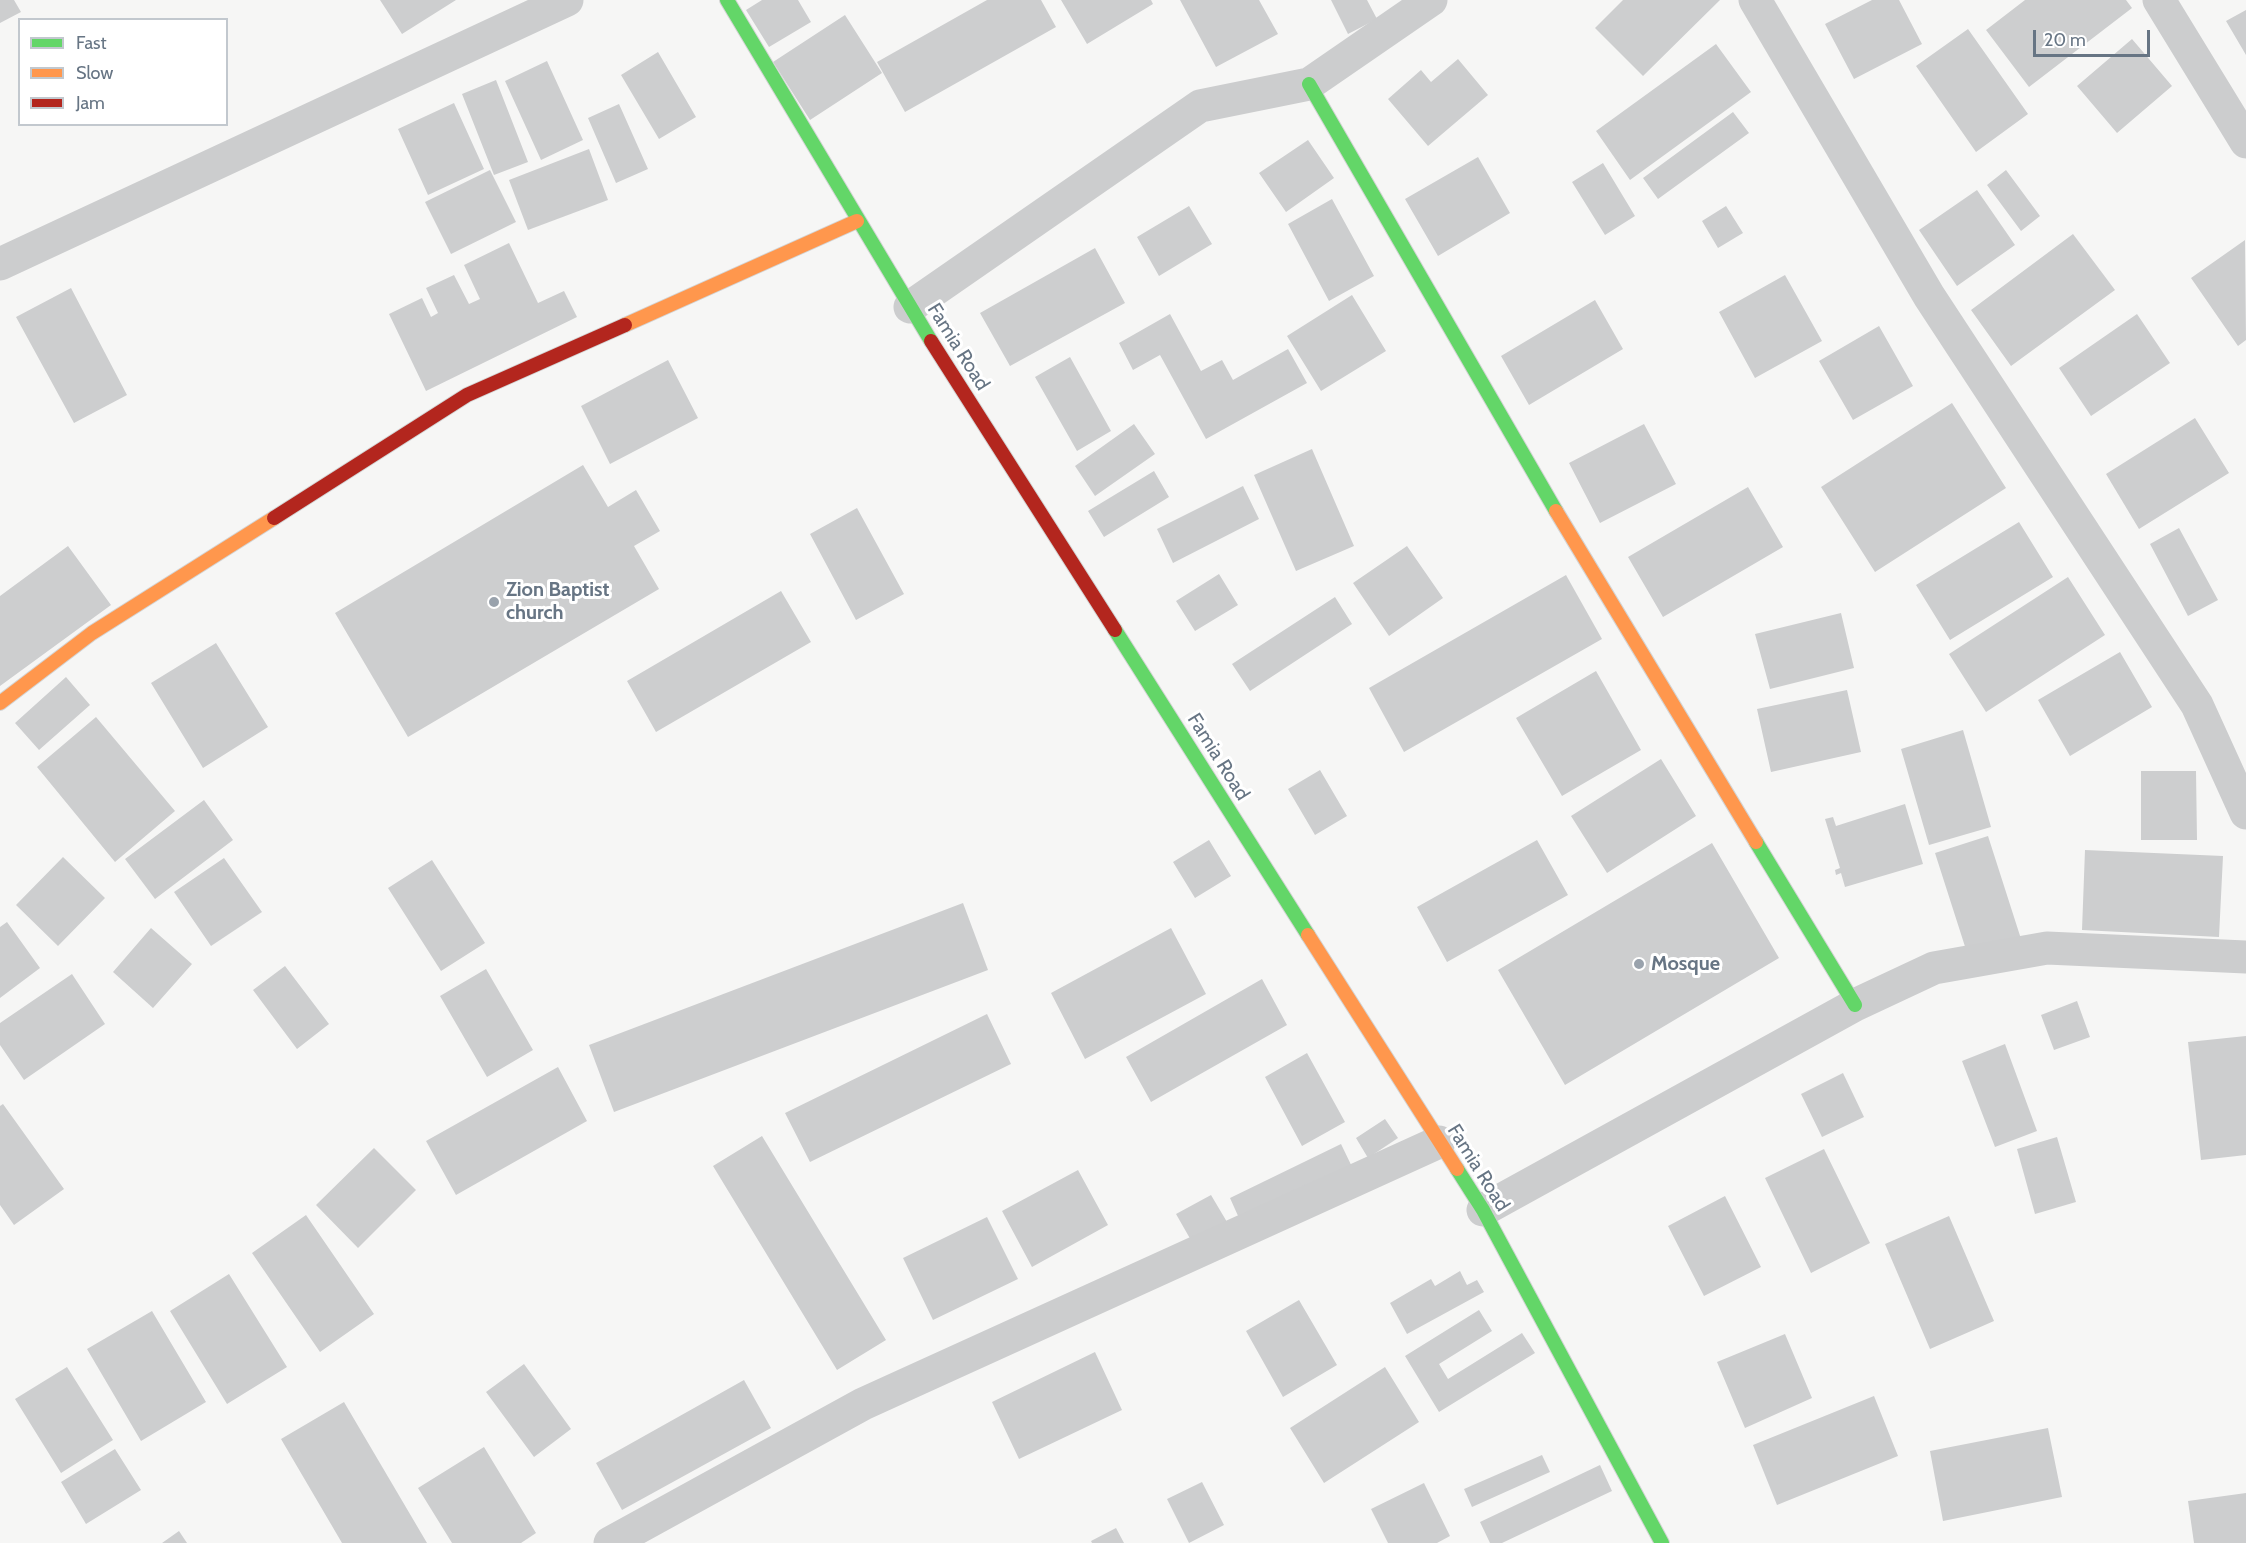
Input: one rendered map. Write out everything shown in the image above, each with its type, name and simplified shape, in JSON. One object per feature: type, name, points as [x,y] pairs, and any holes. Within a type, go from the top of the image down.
[{"type":"street","points":[[0,264],[567,0]]},
{"type":"street","name":"Famia Road","points":[[727,0],[910,307],[1484,1210],[1662,1543]]},
{"type":"street","points":[[910,307],[1200,106],[1309,84],[1431,0]]},
{"type":"street","points":[[1755,0],[1929,296],[2197,705],[2246,813]]},
{"type":"street","points":[[2160,0],[2246,142]]},
{"type":"street","points":[[1309,84],[1530,467],[1855,1005]]},
{"type":"street","points":[[0,703],[92,633],[467,395],[857,221]]},
{"type":"street","points":[[1484,1210],[1855,1005],[1934,968],[2048,948],[2246,957]]},
{"type":"street","points":[[609,1543],[863,1404],[1439,1142]]},
{"type":"building","points":[[0,0],[14,0],[21,12],[0,23]]},
{"type":"building","points":[[380,0],[456,0],[402,34]]},
{"type":"building","points":[[762,0],[798,0],[811,22],[769,47],[746,10]]},
{"type":"building","points":[[987,0],[1041,0],[1056,27],[905,112],[877,62]]},
{"type":"building","points":[[1061,0],[1151,0],[1153,4],[1087,44]]},
{"type":"building","points":[[1180,0],[1259,0],[1278,34],[1216,67]]},
{"type":"building","points":[[1331,0],[1367,0],[1377,19],[1348,34]]},
{"type":"building","points":[[1623,0],[1720,0],[1643,76],[1595,28]]},
{"type":"building","points":[[1872,0],[1899,0],[1922,44],[1854,79],[1825,24]]},
{"type":"building","points":[[2025,0],[2126,0],[2132,8],[2029,87],[1986,30]]},
{"type":"building","points":[[2246,10],[2246,55],[2226,21]]},
{"type":"building","points":[[845,15],[882,73],[810,120],[773,62]]},
{"type":"building","points":[[1968,29],[2028,114],[1976,152],[1916,66]]},
{"type":"building","points":[[2132,39],[2172,86],[2117,133],[2077,86]]},
{"type":"building","points":[[1716,44],[1751,92],[1630,180],[1596,131]]},
{"type":"building","points":[[658,52],[696,117],[659,139],[621,75]]},
{"type":"building","points":[[1458,59],[1488,95],[1428,146],[1388,99],[1421,70],[1431,82]]},
{"type":"building","points":[[547,61],[583,140],[541,160],[505,81]]},
{"type":"building","points":[[496,80],[528,162],[494,175],[462,94]]},
{"type":"building","points":[[454,103],[484,169],[428,195],[398,129]]},
{"type":"building","points":[[619,104],[648,169],[616,183],[588,118]]},
{"type":"building","points":[[1733,112],[1749,133],[1658,199],[1643,178]]},
{"type":"building","points":[[1308,140],[1334,178],[1286,212],[1259,173]]},
{"type":"building","points":[[589,149],[608,200],[528,230],[509,180]]},
{"type":"building","points":[[1478,157],[1510,213],[1438,256],[1405,199]]},
{"type":"building","points":[[1603,163],[1635,216],[1605,235],[1572,182]]},
{"type":"building","points":[[490,170],[516,222],[451,254],[425,202]]},
{"type":"building","points":[[2006,170],[2040,216],[2021,231],[1987,185]]},
{"type":"building","points":[[1977,190],[2015,245],[1957,286],[1919,230]]},
{"type":"building","points":[[1332,199],[1374,276],[1329,301],[1288,224]]},
{"type":"building","points":[[1189,206],[1212,244],[1159,276],[1137,237]]},
{"type":"building","points":[[1726,206],[1743,233],[1718,248],[1702,221]]},
{"type":"building","points":[[2073,234],[2115,290],[2011,366],[1971,310]]},
{"type":"building","points":[[2245,240],[2246,340],[2238,346],[2191,278]]},
{"type":"building","points":[[509,243],[538,303],[564,291],[577,317],[426,391],[389,314],[422,298],[431,317],[438,313],[426,288],[454,275],[469,304],[480,299],[464,265]]},
{"type":"building","points":[[1095,248],[1125,303],[1010,366],[980,313]]},
{"type":"building","points":[[1785,275],[1822,341],[1755,378],[1719,312]]},
{"type":"building","points":[[71,288],[127,395],[74,423],[16,317]]},
{"type":"building","points":[[1352,295],[1386,351],[1321,391],[1287,336]]},
{"type":"building","points":[[1595,300],[1623,349],[1529,405],[1501,356]]},
{"type":"building","points":[[1170,314],[1201,371],[1222,360],[1233,380],[1288,349],[1307,383],[1206,439],[1160,355],[1133,370],[1119,343]]},
{"type":"building","points":[[2137,314],[2170,363],[2091,416],[2059,368]]},
{"type":"building","points":[[1879,326],[1913,386],[1853,420],[1819,361]]},
{"type":"building","points":[[1070,357],[1111,431],[1077,451],[1035,377]]},
{"type":"building","points":[[668,360],[698,418],[610,464],[581,406]]},
{"type":"building","points":[[1952,403],[2006,488],[1875,572],[1821,487]]},
{"type":"building","points":[[2195,418],[2229,473],[2139,529],[2106,474]]},
{"type":"building","points":[[1134,424],[1155,454],[1095,496],[1075,466]]},
{"type":"building","points":[[1644,424],[1676,484],[1600,523],[1569,463]]},
{"type":"building","points":[[1312,449],[1354,546],[1296,571],[1254,475]]},
{"type":"building","name":"Zion Baptist church","points":[[583,465],[608,507],[636,490],[660,531],[634,546],[659,589],[408,737],[335,613]]},
{"type":"building","points":[[1154,471],[1169,497],[1104,537],[1088,511]]},
{"type":"building","points":[[1243,486],[1259,519],[1173,563],[1157,529]]},
{"type":"building","points":[[1748,487],[1783,547],[1663,617],[1628,557]]},
{"type":"building","points":[[857,508],[904,594],[856,620],[810,534]]},
{"type":"building","points":[[2019,522],[2053,577],[1950,640],[1916,585]]},
{"type":"building","points":[[2179,528],[2218,600],[2188,616],[2150,544]]},
{"type":"building","points":[[68,546],[111,605],[0,686],[0,596]]},
{"type":"building","points":[[1407,546],[1443,598],[1389,636],[1353,583]]},
{"type":"building","points":[[1219,574],[1238,605],[1195,631],[1176,601]]},
{"type":"building","points":[[1566,575],[1602,639],[1404,752],[1369,688]]},
{"type":"building","points":[[2068,577],[2105,635],[1986,712],[1949,654]]},
{"type":"building","points":[[781,591],[811,642],[656,732],[627,681]]},
{"type":"building","points":[[1335,597],[1352,624],[1250,691],[1232,664]]},
{"type":"building","points":[[1841,613],[1854,668],[1770,689],[1755,634]]},
{"type":"building","points":[[216,643],[268,727],[203,768],[151,683]]},
{"type":"building","points":[[2120,652],[2152,707],[2070,756],[2038,700]]},
{"type":"building","points":[[1596,671],[1641,750],[1562,796],[1516,718]]},
{"type":"building","points":[[66,677],[90,705],[39,750],[15,723]]},
{"type":"building","points":[[1847,690],[1861,752],[1771,772],[1757,709]]},
{"type":"building","points":[[96,717],[175,811],[115,862],[37,767]]},
{"type":"building","points":[[1963,730],[1991,827],[1929,845],[1901,749]]},
{"type":"building","points":[[1661,759],[1696,816],[1607,873],[1571,816]]},
{"type":"building","points":[[1320,770],[1347,816],[1315,835],[1288,789]]},
{"type":"building","points":[[2141,771],[2196,771],[2197,840],[2141,840]]},
{"type":"building","points":[[204,800],[233,840],[155,899],[125,859]]},
{"type":"building","points":[[1905,804],[1923,864],[1845,887],[1841,873],[1836,875],[1835,870],[1840,868],[1825,819],[1833,817],[1836,826]]},
{"type":"building","points":[[1988,836],[2022,942],[1969,959],[1935,853]]},
{"type":"building","points":[[1209,840],[1231,876],[1195,898],[1173,862]]},
{"type":"building","points":[[1537,840],[1568,895],[1447,962],[1417,907]]},
{"type":"building","name":"Mosque","points":[[1712,843],[1779,958],[1565,1085],[1498,970]]},
{"type":"building","points":[[2085,850],[2223,856],[2219,937],[2082,930]]},
{"type":"building","points":[[63,857],[105,898],[58,946],[16,905]]},
{"type":"building","points":[[224,858],[262,912],[211,946],[174,892]]},
{"type":"building","points":[[432,860],[485,943],[441,971],[388,888]]},
{"type":"building","points":[[963,903],[988,970],[614,1112],[589,1045]]},
{"type":"building","points":[[7,922],[40,968],[0,998],[0,927]]},
{"type":"building","points":[[151,928],[192,964],[153,1008],[113,972]]},
{"type":"building","points":[[1171,928],[1206,994],[1085,1059],[1051,993]]},
{"type":"building","points":[[285,966],[329,1024],[297,1049],[253,990]]},
{"type":"building","points":[[486,969],[533,1050],[487,1077],[440,996]]},
{"type":"building","points":[[72,974],[105,1024],[24,1080],[0,1045],[0,1023]]},
{"type":"building","points":[[1262,979],[1287,1025],[1151,1102],[1126,1057]]},
{"type":"building","points":[[2077,1001],[2090,1037],[2054,1050],[2041,1015]]},
{"type":"building","points":[[987,1014],[1011,1064],[810,1162],[785,1113]]},
{"type":"building","points":[[2246,1036],[2246,1155],[2201,1160],[2188,1042]]},
{"type":"building","points":[[2005,1044],[2037,1131],[1995,1147],[1962,1061]]},
{"type":"building","points":[[1307,1053],[1345,1122],[1302,1146],[1265,1077]]},
{"type":"building","points":[[558,1067],[587,1121],[456,1195],[426,1141]]},
{"type":"building","points":[[1843,1073],[1864,1117],[1822,1137],[1801,1094]]},
{"type":"building","points":[[3,1104],[64,1189],[14,1225],[0,1205],[0,1106]]},
{"type":"building","points":[[1385,1119],[1398,1138],[1368,1158],[1356,1138]]},
{"type":"building","points":[[762,1136],[886,1340],[837,1370],[713,1166]]},
{"type":"building","points":[[2057,1137],[2076,1202],[2035,1214],[2017,1149]]},
{"type":"building","points":[[1341,1144],[1355,1173],[1243,1227],[1230,1198]]},
{"type":"building","points":[[374,1148],[416,1190],[358,1248],[316,1205]]},
{"type":"building","points":[[1824,1149],[1870,1243],[1811,1273],[1765,1178]]},
{"type":"building","points":[[1078,1170],[1108,1225],[1032,1267],[1002,1211]]},
{"type":"building","points":[[1211,1195],[1227,1222],[1192,1242],[1176,1214]]},
{"type":"building","points":[[1725,1196],[1761,1267],[1704,1296],[1668,1226]]},
{"type":"building","points":[[306,1215],[374,1314],[320,1352],[252,1253]]},
{"type":"building","points":[[1949,1216],[1994,1321],[1930,1349],[1885,1244]]},
{"type":"building","points":[[987,1217],[1018,1279],[933,1320],[903,1258]]},
{"type":"building","points":[[1460,1271],[1467,1285],[1477,1280],[1484,1292],[1407,1334],[1390,1303],[1431,1279],[1435,1286]]},
{"type":"building","points":[[229,1274],[287,1367],[227,1404],[170,1311]]},
{"type":"building","points":[[1299,1300],[1337,1365],[1283,1397],[1246,1331]]},
{"type":"building","points":[[1479,1310],[1492,1331],[1439,1364],[1448,1379],[1522,1333],[1535,1353],[1439,1412],[1405,1356]]},
{"type":"building","points":[[152,1311],[206,1402],[141,1441],[87,1349]]},
{"type":"building","points":[[1785,1334],[1812,1398],[1745,1428],[1717,1362]]},
{"type":"building","points":[[1095,1352],[1122,1410],[1019,1459],[992,1402]]},
{"type":"building","points":[[524,1364],[571,1429],[534,1457],[486,1392]]},
{"type":"building","points":[[67,1367],[113,1440],[61,1473],[15,1399]]},
{"type":"building","points":[[1385,1367],[1419,1422],[1324,1483],[1290,1428]]},
{"type":"building","points":[[744,1380],[771,1428],[622,1510],[596,1463]]},
{"type":"building","points":[[1874,1396],[1898,1456],[1777,1505],[1753,1445]]},
{"type":"building","points":[[344,1402],[427,1543],[342,1543],[281,1439]]},
{"type":"building","points":[[2048,1428],[2062,1497],[1943,1521],[1930,1451]]},
{"type":"building","points":[[484,1447],[536,1533],[521,1543],[452,1543],[418,1488]]},
{"type":"building","points":[[115,1449],[141,1490],[86,1524],[61,1482]]},
{"type":"building","points":[[1542,1455],[1550,1472],[1472,1507],[1464,1489]]},
{"type":"building","points":[[1600,1465],[1612,1491],[1502,1543],[1490,1543],[1480,1522]]},
{"type":"building","points":[[1202,1482],[1224,1525],[1189,1543],[1167,1499]]},
{"type":"building","points":[[1424,1483],[1450,1536],[1437,1543],[1388,1543],[1371,1509]]},
{"type":"building","points":[[2246,1493],[2246,1543],[2194,1543],[2188,1501]]},
{"type":"building","points":[[1116,1528],[1124,1543],[1092,1543],[1091,1541]]},
{"type":"building","points":[[179,1531],[187,1543],[162,1543]]},
{"type":"traffic: fast","points":[[727,0],[931,341]]},
{"type":"traffic: fast","points":[[1309,84],[1556,511]]},
{"type":"traffic: fast","points":[[1115,630],[1308,935]]},
{"type":"traffic: fast","points":[[1756,842],[1855,1005]]},
{"type":"traffic: fast","points":[[1457,1169],[1483,1210],[1662,1543]]},
{"type":"traffic: slow","points":[[625,325],[857,221]]},
{"type":"traffic: slow","points":[[1556,511],[1756,842]]},
{"type":"traffic: slow","points":[[0,703],[92,633],[274,518]]},
{"type":"traffic: slow","points":[[1308,935],[1457,1169]]},
{"type":"traffic: jam","points":[[274,518],[467,395],[625,325]]},
{"type":"traffic: jam","points":[[931,341],[1115,630]]},
{"type":"place","name":"Zion Baptist church","points":[[494,602]]},
{"type":"place","name":"Mosque","points":[[1639,964]]}]
